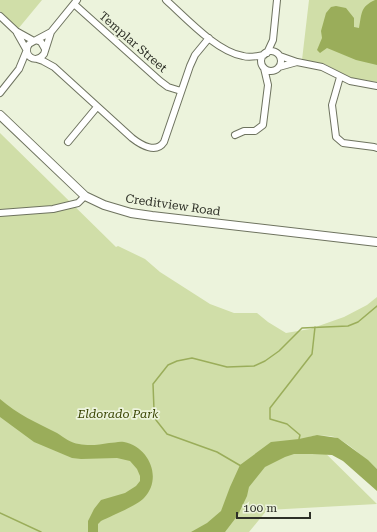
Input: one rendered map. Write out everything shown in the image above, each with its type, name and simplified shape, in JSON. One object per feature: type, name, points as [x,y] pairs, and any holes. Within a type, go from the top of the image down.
[{"type":"street","points":[[166,0],[209,38],[228,52],[248,57],[270,71],[297,62]]},
{"type":"street","points":[[235,135],[244,131],[255,131],[264,123],[268,85],[262,60],[273,40],[277,0]]},
{"type":"street","points":[[19,69],[42,57],[51,32],[75,2]]},
{"type":"street","name":"Templar Street","points":[[75,2],[160,81],[168,87],[181,91]]},
{"type":"street","points":[[0,16],[16,32],[30,57],[43,61],[54,67],[138,142],[145,146],[155,148],[162,145],[164,142],[191,63],[209,38]]},
{"type":"street","points":[[16,32],[43,44],[54,67]]},
{"type":"street","points":[[0,93],[19,69],[29,44],[51,32]]},
{"type":"street","points":[[268,85],[281,62],[273,40]]},
{"type":"street","points":[[248,57],[273,52],[297,62],[322,67],[340,77],[357,83],[377,86]]},
{"type":"street","points":[[340,77],[332,106],[336,137],[343,143],[377,148]]},
{"type":"street","points":[[68,142],[97,107]]},
{"type":"street","name":"Creditview Road","points":[[0,115],[85,196],[104,205],[138,214],[377,242]]},
{"type":"street","points":[[0,213],[54,209],[78,203],[85,196]]},
{"type":"green space","points":[[0,0],[42,0],[18,29],[0,11]]},
{"type":"green space","points":[[309,0],[377,0],[377,82],[355,79],[346,76],[325,64],[302,60]]},
{"type":"green space","name":"Eldorado Park","points":[[0,133],[116,247],[118,246],[145,259],[160,272],[210,304],[234,313],[257,313],[286,333],[310,329],[344,317],[367,305],[377,297],[377,469],[351,447],[337,438],[330,436],[309,437],[377,504],[267,510],[249,532],[0,532]]},
{"type":"shaded area","points":[[377,0],[377,65],[356,60],[327,48],[320,53],[317,50],[322,38],[321,31],[326,13],[331,7],[336,6],[346,8],[354,18],[354,27],[359,28],[362,11],[367,5]]},
{"type":"shaded area","points":[[0,399],[20,414],[57,433],[67,440],[82,445],[124,442],[133,445],[140,450],[150,464],[153,473],[150,490],[140,501],[101,521],[98,524],[98,532],[88,532],[88,521],[94,509],[101,500],[125,493],[136,486],[140,481],[140,476],[137,469],[130,461],[117,458],[72,458],[34,442],[0,417]]},
{"type":"shaded area","points":[[317,435],[338,438],[368,460],[377,469],[377,491],[343,461],[332,455],[294,454],[265,467],[249,487],[247,496],[238,515],[225,532],[191,532],[207,523],[221,511],[240,465],[271,442],[299,439]]},
{"type":"waterway","points":[[241,466],[217,452],[167,434],[156,420],[153,384],[168,365],[177,361],[192,358],[227,367],[254,366],[265,361],[279,351],[302,328],[348,326],[358,322],[377,306]]},
{"type":"waterway","points":[[299,439],[300,435],[287,424],[270,419],[270,408],[312,354],[315,327]]},
{"type":"waterway","points":[[0,513],[41,532]]}]
